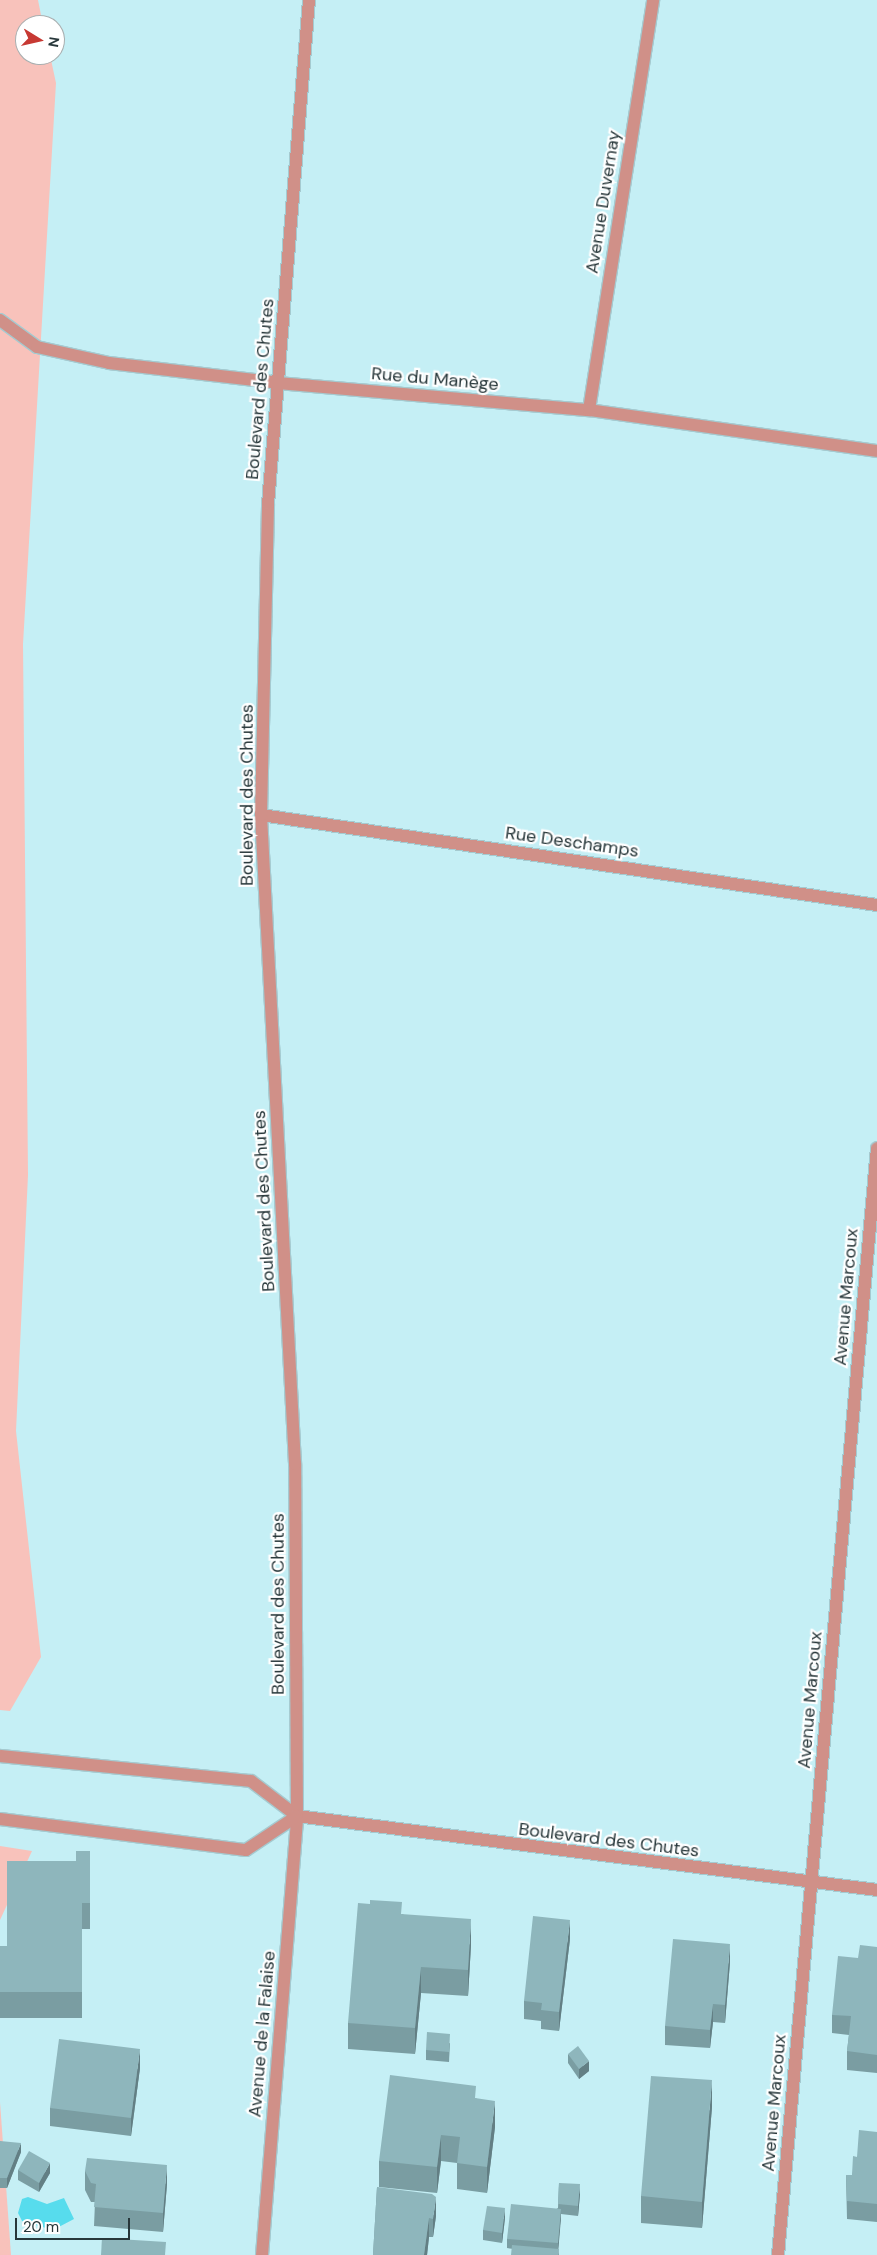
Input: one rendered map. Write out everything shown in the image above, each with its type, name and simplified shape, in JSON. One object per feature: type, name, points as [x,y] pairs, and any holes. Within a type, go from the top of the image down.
[{"type":"street","name":"Boulevard des Chutes","points":[[309,0],[268,504],[261,815],[295,1464],[297,1816],[812,1884],[877,1890]]},
{"type":"street","name":"Avenue Duvernay","points":[[589,410],[653,0]]},
{"type":"street","name":"Rue du Manège","points":[[0,320],[37,347],[109,363],[278,383],[589,410],[877,452]]},
{"type":"street","name":"Rue Deschamps","points":[[261,815],[877,904]]},
{"type":"street","name":"Avenue Marcoux","points":[[778,2255],[877,1148]]},
{"type":"street","points":[[0,1756],[251,1781],[297,1816],[246,1850],[0,1819]]},
{"type":"street","name":"Avenue de la Falaise","points":[[262,2255],[297,1816]]},
{"type":"shaded area","points":[[0,0],[38,0],[41,15],[15,15],[15,65],[52,65],[56,83],[23,644],[28,1175],[16,1431],[41,1657],[10,1711],[0,1710]]},
{"type":"shaded area","points":[[0,1846],[32,1851],[0,1920]]},
{"type":"shaded area","points":[[0,2102],[11,2255],[0,2255]]},
{"type":"water","points":[[28,2197],[47,2204],[64,2198],[74,2219],[53,2230],[22,2221],[18,2213],[22,2199]]},
{"type":"building","points":[[76,1851],[90,1851],[90,1903],[82,1903],[82,1992],[0,1992],[0,1946],[7,1946],[7,1861],[76,1861]]},
{"type":"building","points":[[370,1900],[402,1902],[401,1914],[471,1919],[468,1970],[421,1967],[415,2028],[348,2023],[358,1903],[370,1904]]},
{"type":"building","points":[[533,1916],[570,1920],[559,2012],[541,2010],[542,2003],[524,2001]]},
{"type":"building","points":[[673,1939],[730,1944],[725,2005],[713,2004],[710,2030],[665,2026]]},
{"type":"building","points":[[860,1945],[877,1947],[877,2055],[847,2051],[851,2016],[832,2015],[838,1956],[858,1958]]},
{"type":"building","points":[[427,2032],[450,2034],[449,2052],[426,2050]]},
{"type":"building","points":[[59,2039],[140,2049],[131,2118],[50,2108]]},
{"type":"building","points":[[578,2046],[589,2061],[579,2069],[568,2054]]},
{"type":"building","points":[[390,2075],[476,2086],[475,2098],[495,2101],[487,2167],[457,2163],[460,2137],[441,2135],[437,2167],[379,2161]]},
{"type":"building","points":[[651,2076],[712,2080],[702,2202],[641,2196]]},
{"type":"building","points":[[859,2130],[877,2132],[877,2204],[847,2201],[846,2175],[852,2175],[853,2156],[857,2157]]},
{"type":"building","points":[[0,2141],[21,2143],[7,2178],[0,2178]]},
{"type":"building","points":[[29,2151],[50,2163],[39,2183],[18,2170]]},
{"type":"building","points":[[87,2158],[167,2165],[163,2213],[94,2207],[96,2184],[91,2183],[85,2171]]},
{"type":"building","points":[[559,2183],[580,2184],[578,2206],[558,2204]]},
{"type":"building","points":[[377,2187],[432,2194],[436,2197],[433,2219],[429,2218],[424,2255],[373,2255]]},
{"type":"building","points":[[511,2204],[561,2209],[558,2243],[507,2239]]},
{"type":"building","points":[[487,2206],[505,2208],[502,2233],[483,2230]]},
{"type":"building","points":[[102,2238],[166,2242],[165,2255],[101,2255]]},
{"type":"building","points":[[512,2245],[559,2249],[558,2255],[511,2255]]}]
